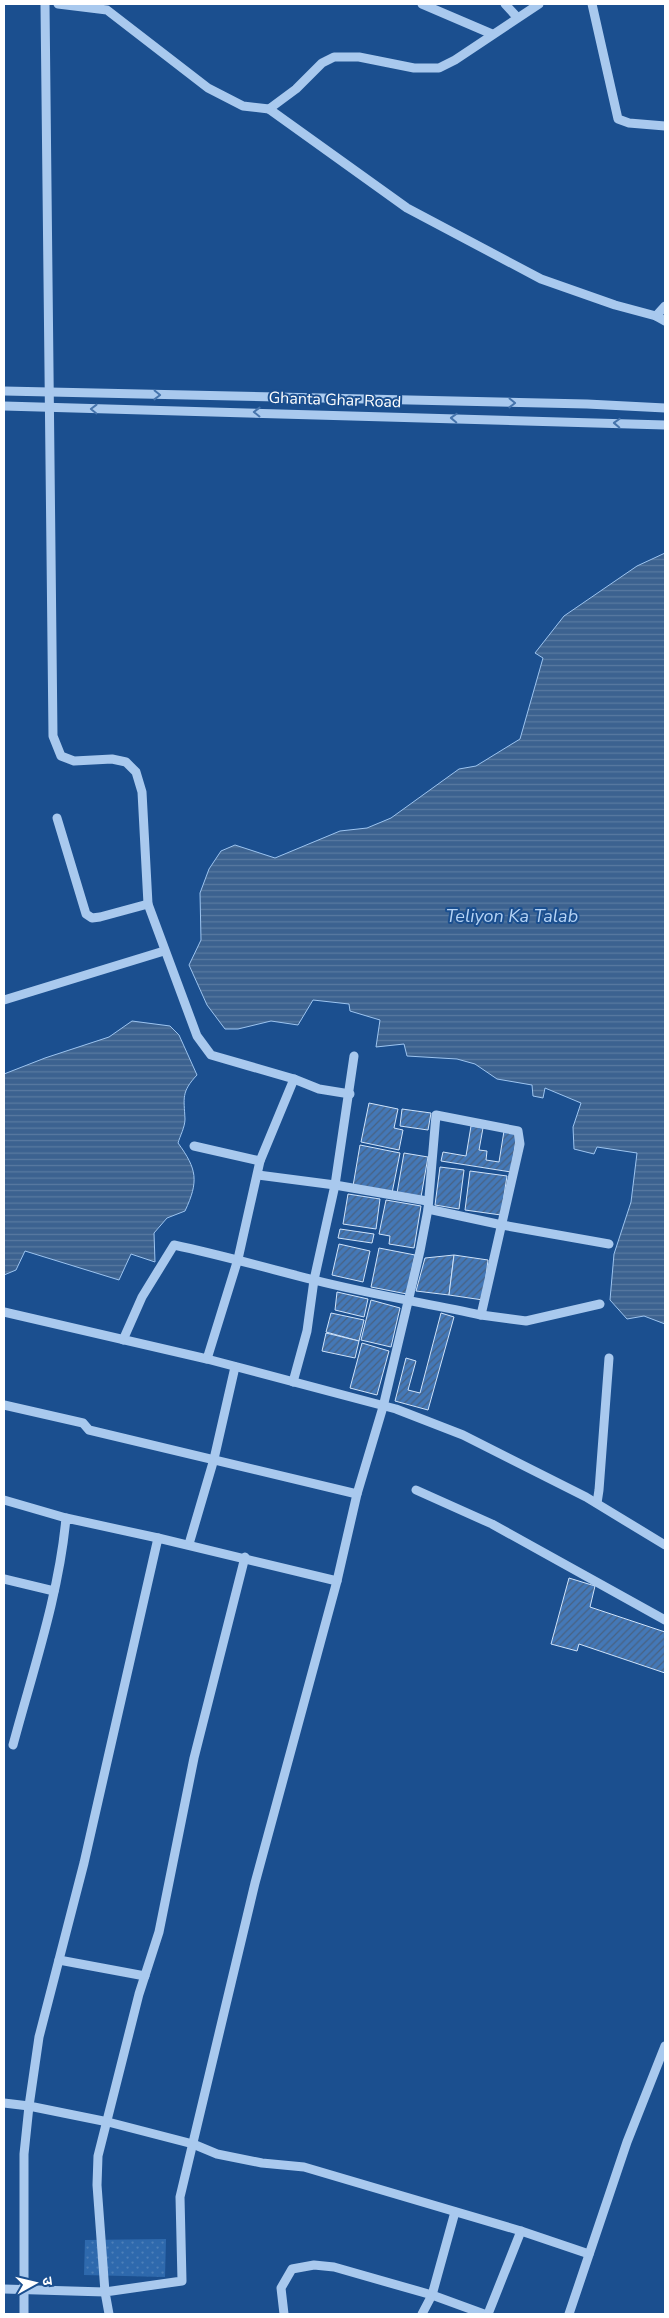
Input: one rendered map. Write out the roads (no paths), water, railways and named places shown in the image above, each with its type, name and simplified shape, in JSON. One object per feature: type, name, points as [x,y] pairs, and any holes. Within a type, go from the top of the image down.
[{"type":"street","points":[[45,4],[53,736],[61,756],[74,761],[112,759],[126,762],[136,772],[142,792],[148,904],[197,1036],[211,1055],[294,1079],[319,1089],[350,1094]]},
{"type":"street","points":[[58,4],[107,10],[208,88],[243,106],[269,109],[415,213],[541,279],[615,305],[656,316],[665,321]]},
{"type":"street","points":[[422,4],[492,34]]},
{"type":"street","points":[[505,4],[517,18]]},
{"type":"street","points":[[269,109],[296,89],[322,63],[334,58],[360,57],[414,68],[439,68],[456,60],[539,4]]},
{"type":"street","points":[[592,4],[618,119],[629,123],[665,126]]},
{"type":"street","points":[[656,316],[665,306]]},
{"type":"street","name":"Ghanta Ghar Road","points":[[4,391],[577,404],[665,408]]},
{"type":"street","name":"Ghanta Ghar Road","points":[[4,406],[665,425]]},
{"type":"street","points":[[57,818],[86,914],[92,918],[100,917],[148,904]]},
{"type":"street","points":[[4,1000],[164,951]]},
{"type":"street","points":[[293,1382],[307,1331],[314,1280],[335,1185],[350,1094],[354,1056]]},
{"type":"street","points":[[207,1359],[238,1259],[260,1160],[294,1079]]},
{"type":"street","points":[[4,2290],[105,2292],[182,2281],[180,2197],[255,1883],[337,1581],[357,1494],[383,1407],[428,1205],[436,1115],[518,1131],[520,1144],[481,1315]]},
{"type":"street","points":[[194,1146],[260,1160]]},
{"type":"street","points":[[258,1175],[335,1185],[428,1205],[502,1225],[609,1244]]},
{"type":"street","points":[[123,1340],[142,1296],[174,1245],[238,1259],[314,1280],[481,1315],[526,1320],[600,1304]]},
{"type":"street","points":[[4,1312],[207,1359],[396,1409],[463,1435],[596,1503],[665,1545]]},
{"type":"street","points":[[596,1503],[609,1358]]},
{"type":"street","points":[[189,1544],[214,1459],[235,1367]]},
{"type":"street","points":[[4,1404],[83,1423],[89,1430],[357,1494]]},
{"type":"street","points":[[416,1490],[492,1524],[665,1620]]},
{"type":"street","points":[[4,1500],[66,1518],[246,1557],[337,1581]]},
{"type":"street","points":[[13,1744],[63,1553],[66,1518]]},
{"type":"street","points":[[24,2314],[24,2154],[28,2106],[39,2037],[84,1863],[158,1538]]},
{"type":"street","points":[[110,2314],[105,2292],[98,2156],[145,1976],[159,1932],[194,1758],[246,1557]]},
{"type":"street","points":[[4,1579],[54,1591]]},
{"type":"street","points":[[59,1960],[145,1976]]},
{"type":"street","points":[[569,2314],[626,2142],[665,2046]]},
{"type":"street","points":[[4,2103],[108,2122],[193,2144],[217,2154],[262,2163],[304,2167],[521,2231],[589,2254]]},
{"type":"street","points":[[422,2314],[432,2295],[455,2212]]},
{"type":"street","points":[[488,2314],[521,2231]]},
{"type":"street","points":[[284,2314],[281,2288],[292,2269],[314,2264],[334,2267],[432,2295],[484,2314]]},
{"type":"water","name":"Teliyon Ka Talab","points":[[665,553],[665,1324],[644,1316],[627,1319],[610,1300],[614,1254],[631,1202],[637,1153],[597,1147],[594,1154],[574,1149],[573,1127],[581,1103],[545,1088],[543,1098],[533,1096],[532,1085],[497,1079],[475,1064],[457,1059],[407,1056],[404,1044],[376,1047],[380,1020],[350,1011],[349,1004],[313,1000],[298,1025],[271,1021],[238,1029],[225,1029],[207,1005],[189,965],[201,940],[200,893],[209,869],[221,851],[235,845],[275,858],[340,831],[367,828],[391,818],[459,769],[476,766],[520,739],[543,658],[535,653],[564,616],[637,566]]},
{"type":"water","points":[[132,1021],[170,1026],[179,1035],[197,1075],[186,1091],[184,1100],[185,1122],[178,1143],[189,1160],[194,1176],[192,1191],[185,1211],[167,1218],[154,1233],[155,1262],[131,1254],[119,1280],[25,1251],[16,1270],[4,1275],[4,1074],[109,1037]]}]
